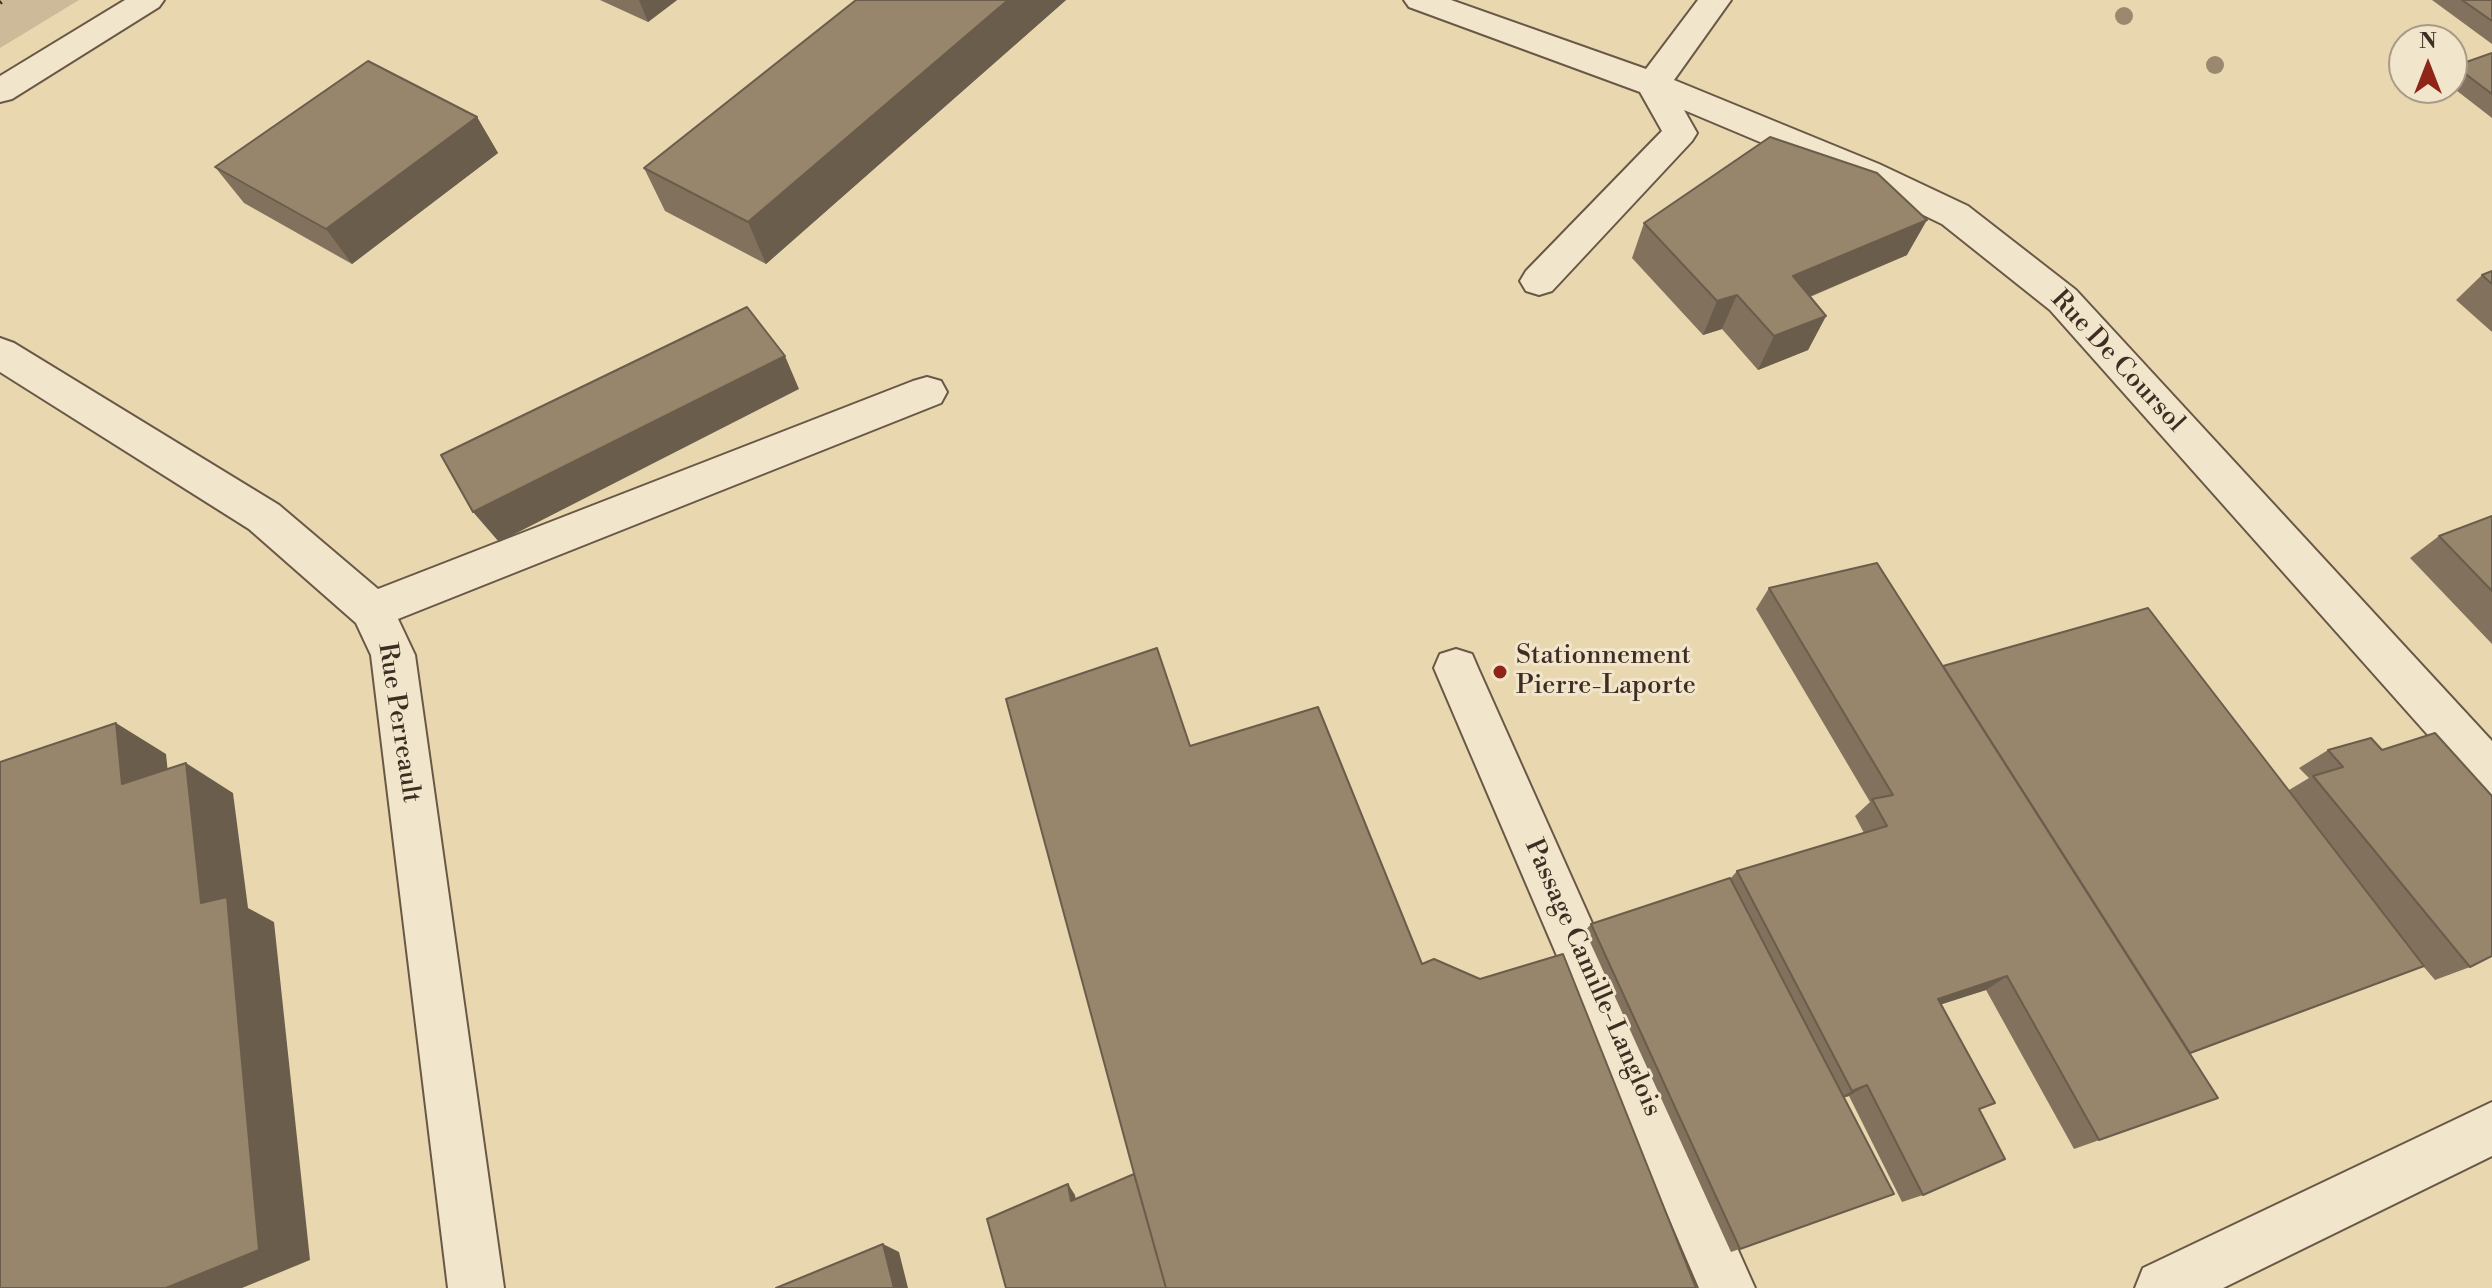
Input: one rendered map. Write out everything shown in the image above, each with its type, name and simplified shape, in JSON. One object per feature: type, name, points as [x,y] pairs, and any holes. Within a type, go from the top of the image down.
[{"type":"street","points":[[0,91],[148,0]]},
{"type":"street","name":"Rue De Coursol","points":[[1420,0],[1653,84],[1867,173],[1955,215],[2063,300],[2492,774]]},
{"type":"street","points":[[1539,281],[1680,133],[1653,84],[1715,0]]},
{"type":"street","name":"Rue Perreault","points":[[0,353],[264,517],[372,610],[393,655],[476,1288]]},
{"type":"street","points":[[372,610],[927,392]]},
{"type":"street","name":"Passage Camille-Langlois","points":[[1456,668],[1727,1288]]},
{"type":"street","points":[[2163,1288],[2492,1128]]},
{"type":"shaded area","points":[[0,0],[79,0],[0,48]]},
{"type":"building","points":[[856,0],[1008,0],[748,222],[644,168]]},
{"type":"building","points":[[2462,0],[2492,0],[2492,21]]},
{"type":"building","points":[[2492,53],[2492,94],[2468,76],[2468,61]]},
{"type":"building","points":[[368,61],[477,117],[326,229],[215,167]]},
{"type":"building","points":[[1770,137],[1877,173],[1927,220],[1793,276],[1826,316],[1774,336],[1737,295],[1717,301],[1644,223]]},
{"type":"building","points":[[2492,271],[2492,284],[2482,275]]},
{"type":"building","points":[[747,307],[785,356],[473,512],[441,455]]},
{"type":"building","points":[[2492,516],[2492,591],[2439,536]]},
{"type":"building","points":[[1877,563],[2218,1098],[2099,1140],[2007,976],[1938,999],[1995,1103],[1979,1109],[2005,1159],[1923,1195],[1867,1085],[1852,1091],[1737,871],[1887,826],[1872,799],[1893,795],[1769,588]]},
{"type":"building","points":[[2148,608],[2424,966],[2190,1053],[1943,666]]},
{"type":"building","points":[[1157,648],[1190,746],[1318,707],[1422,964],[1434,959],[1480,979],[1563,954],[1696,1288],[1166,1288],[1006,699]]},
{"type":"building","points":[[116,723],[122,784],[186,763],[201,903],[227,897],[259,1250],[166,1288],[0,1288],[0,762]]},
{"type":"building","points":[[2435,733],[2492,796],[2492,956],[2470,967],[2313,776],[2343,767],[2328,750],[2371,738],[2382,750]]},
{"type":"building","points":[[1730,878],[1894,1194],[1740,1249],[1591,924]]},
{"type":"building","points":[[1134,1174],[1166,1288],[1006,1288],[987,1219],[1068,1184],[1071,1201]]},
{"type":"building","points":[[883,1244],[894,1288],[776,1288]]},
{"type":"place","name":"Stationnement Pierre-Laporte","points":[[1500,672]]}]
